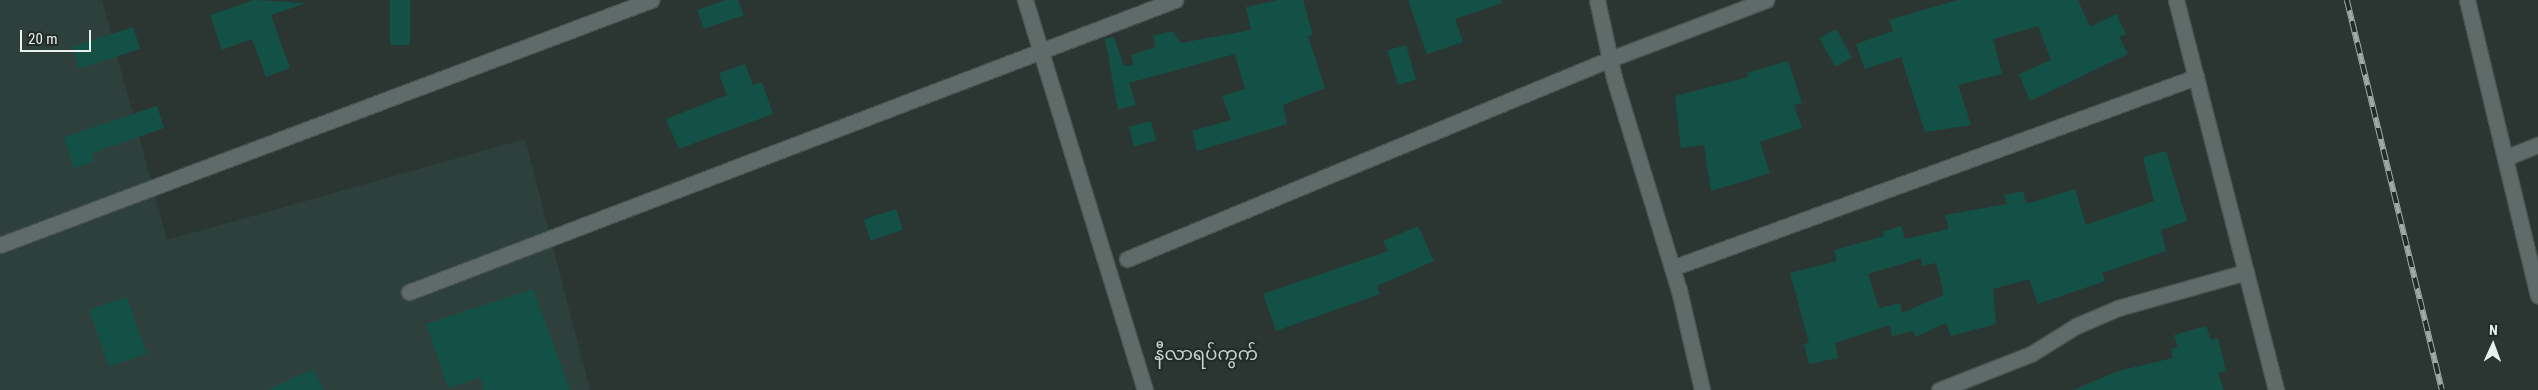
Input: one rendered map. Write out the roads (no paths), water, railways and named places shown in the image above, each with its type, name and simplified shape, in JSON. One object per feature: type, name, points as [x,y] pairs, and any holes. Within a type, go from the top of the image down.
[{"type":"street","points":[[0,245],[651,0]]},
{"type":"street","points":[[1025,0],[1146,390]]},
{"type":"street","points":[[409,292],[1175,0]]},
{"type":"street","points":[[1596,0],[1610,59],[1672,268],[1702,390]]},
{"type":"street","points":[[1127,259],[1610,59],[1766,0]]},
{"type":"street","points":[[2176,0],[2276,390]]},
{"type":"street","points":[[2467,0],[2538,296]]},
{"type":"street","points":[[1672,268],[2196,77]]},
{"type":"street","points":[[2505,158],[2538,145]]},
{"type":"street","points":[[1939,390],[2031,354],[2076,326],[2118,308],[2246,272]]},
{"type":"railway","points":[[2347,0],[2442,390]]},
{"type":"district","name":"နီလာရပ်ကွက်","points":[[1206,354]]}]
